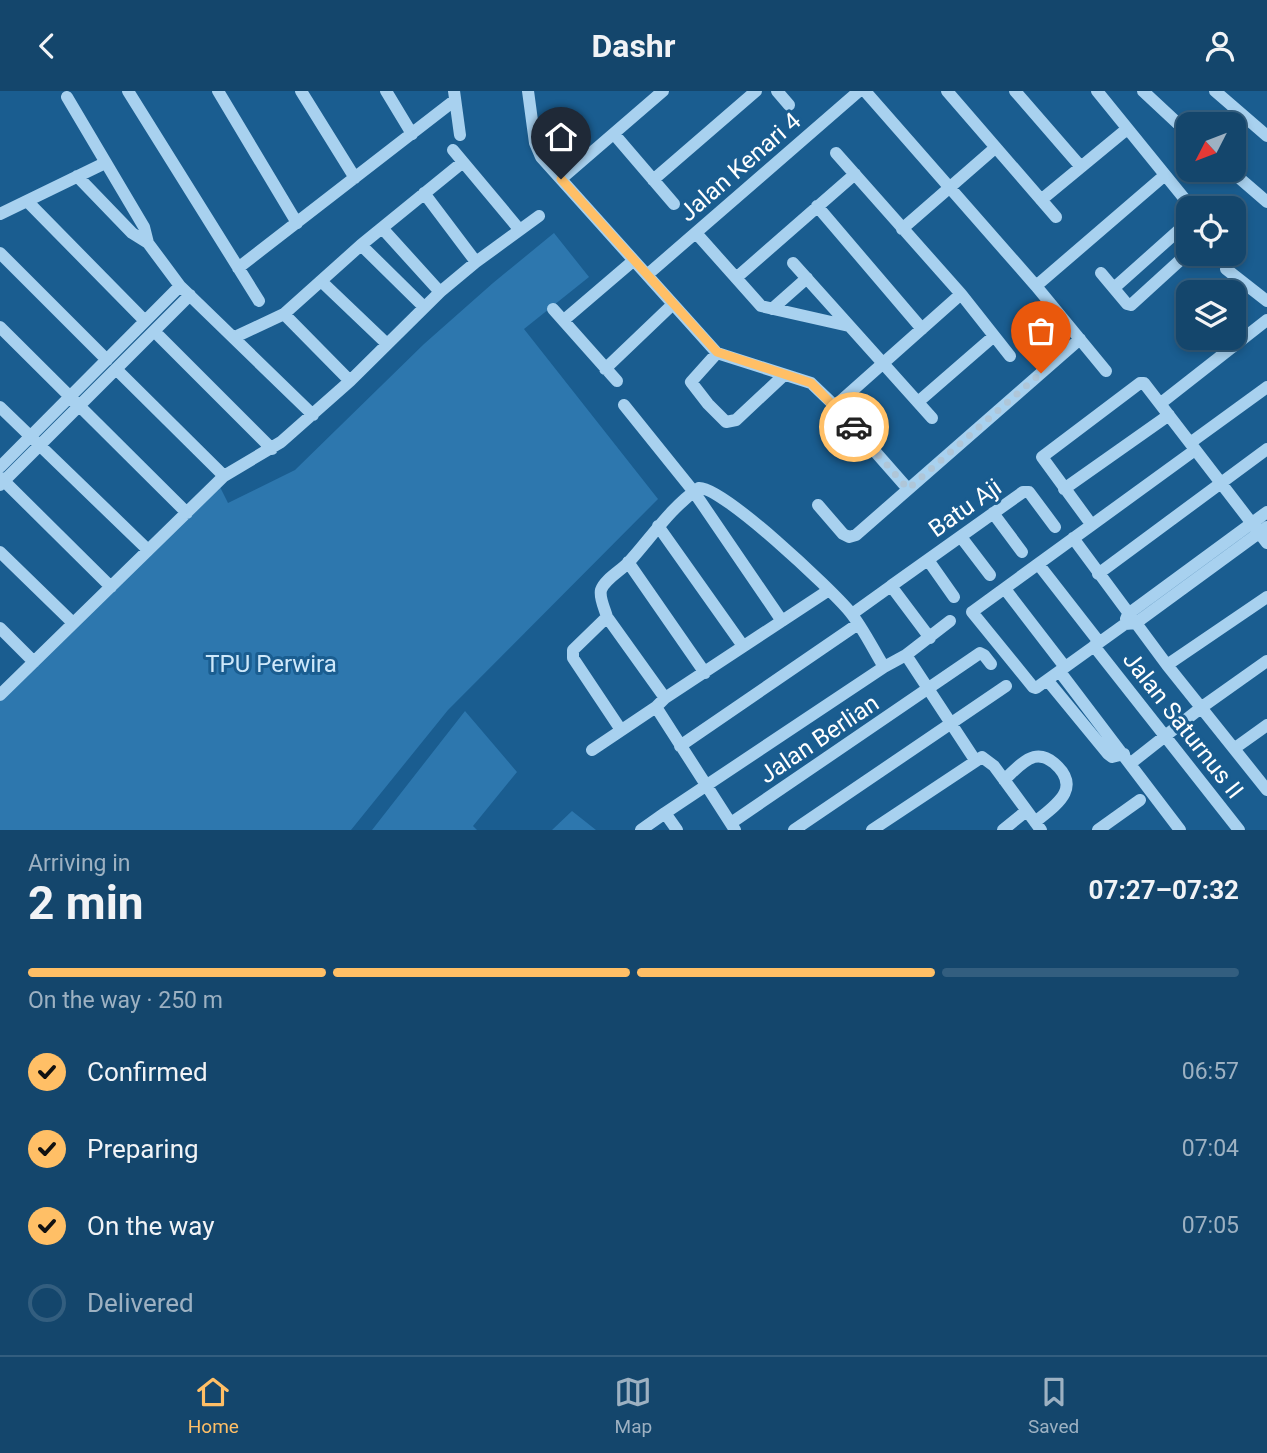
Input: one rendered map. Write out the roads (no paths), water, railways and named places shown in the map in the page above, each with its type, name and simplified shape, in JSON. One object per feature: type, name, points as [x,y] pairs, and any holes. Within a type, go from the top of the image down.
[{"type":"street","points":[[128,91],[258,301]]},
{"type":"street","points":[[218,91],[297,222]]},
{"type":"street","points":[[301,91],[355,178]]},
{"type":"street","points":[[386,91],[412,134]]},
{"type":"street","points":[[528,91],[538,152],[672,305],[717,352],[783,376],[811,383],[835,406],[908,489]]},
{"type":"street","points":[[561,179],[663,91]]},
{"type":"street","points":[[653,180],[756,91]]},
{"type":"street","points":[[777,91],[789,105]]},
{"type":"street","name":"Jalan Kenari 4","points":[[647,275],[859,91]]},
{"type":"street","points":[[865,91],[1036,286],[1105,372]]},
{"type":"street","points":[[947,91],[1056,217]]},
{"type":"street","points":[[1016,91],[1081,167]]},
{"type":"street","points":[[1097,91],[1182,196]]},
{"type":"street","points":[[1143,91],[1176,122]]},
{"type":"street","points":[[1215,91],[1267,136]]},
{"type":"street","points":[[238,268],[412,134],[454,96]]},
{"type":"street","points":[[454,96],[460,135]]},
{"type":"street","points":[[67,97],[144,227],[148,243]]},
{"type":"street","points":[[1041,200],[1127,129]]},
{"type":"street","points":[[614,134],[674,204]]},
{"type":"street","points":[[902,229],[995,148]]},
{"type":"street","points":[[453,150],[519,229]]},
{"type":"street","points":[[836,153],[961,294],[1010,356]]},
{"type":"street","points":[[234,337],[284,314],[361,245],[463,162]]},
{"type":"street","points":[[0,214],[105,163]]},
{"type":"street","points":[[736,278],[855,174]]},
{"type":"street","points":[[1036,286],[1165,175]]},
{"type":"street","points":[[78,176],[132,233],[148,243],[185,291],[313,415]]},
{"type":"street","points":[[1244,182],[1267,202]]},
{"type":"street","points":[[424,193],[476,262]]},
{"type":"street","points":[[27,201],[272,449]]},
{"type":"street","points":[[817,206],[922,329]]},
{"type":"street","points":[[0,695],[224,476],[272,449],[350,381],[440,292],[539,216]]},
{"type":"street","points":[[382,228],[440,292]]},
{"type":"street","points":[[696,233],[756,302],[772,309],[849,326]]},
{"type":"street","points":[[1114,288],[1176,233]]},
{"type":"street","points":[[361,245],[424,307]]},
{"type":"street","points":[[0,253],[224,476]]},
{"type":"street","points":[[564,320],[633,261]]},
{"type":"street","points":[[793,263],[932,418]]},
{"type":"street","points":[[1101,273],[1127,304],[1132,305],[1176,264]]},
{"type":"street","points":[[1226,269],[1267,301]]},
{"type":"street","points":[[772,309],[807,278]]},
{"type":"street","points":[[322,282],[387,344]]},
{"type":"street","points":[[111,587],[1,481],[35,441],[185,291]]},
{"type":"street","points":[[835,406],[961,294]]},
{"type":"street","points":[[606,369],[672,305]]},
{"type":"street","points":[[553,309],[617,381]]},
{"type":"street","points":[[284,314],[350,381]]},
{"type":"street","points":[[1161,403],[1267,320]]},
{"type":"street","points":[[0,327],[187,513]]},
{"type":"street","points":[[918,402],[994,336]]},
{"type":"street","points":[[818,505],[843,534],[849,537],[856,535],[1080,339]]},
{"type":"street","points":[[717,352],[691,381],[726,422],[736,420],[783,376]]},
{"type":"street","points":[[1091,524],[1042,457],[1140,383],[1144,383],[1261,531]]},
{"type":"street","points":[[1267,387],[1039,565],[972,612],[1033,687],[1037,688],[1130,620],[1261,531],[1267,512]]},
{"type":"street","points":[[624,405],[694,492],[782,621]]},
{"type":"street","points":[[0,407],[148,550]]},
{"type":"street","points":[[1064,489],[1169,415]]},
{"type":"street","points":[[0,467],[35,441]]},
{"type":"street","points":[[1098,574],[1267,449]]},
{"type":"street","points":[[734,826],[680,746],[660,703],[607,617],[601,590],[658,526],[699,488],[707,488],[744,513],[829,590],[855,619],[884,667]]},
{"type":"street","name":"Batu Aji","points":[[680,746],[855,619],[891,586],[1023,492],[1029,492],[1055,527]]},
{"type":"street","points":[[993,513],[1022,552]]},
{"type":"street","points":[[658,526],[743,646]]},
{"type":"street","points":[[961,537],[990,575]]},
{"type":"street","points":[[1073,538],[1130,620],[1267,789]]},
{"type":"street","points":[[0,552],[73,624]]},
{"type":"street","points":[[928,560],[954,597]]},
{"type":"street","points":[[628,562],[705,673]]},
{"type":"street","name":"Jalan Saturnus II","points":[[1039,565],[1164,736],[1239,830]]},
{"type":"street","points":[[891,586],[930,638]]},
{"type":"street","points":[[1005,589],[1180,830]]},
{"type":"street","points":[[592,750],[829,590]]},
{"type":"street","points":[[1167,665],[1267,597]]},
{"type":"street","points":[[607,617],[577,645],[573,650],[573,658],[621,730]]},
{"type":"street","points":[[641,830],[884,667],[906,655],[950,621]]},
{"type":"street","points":[[0,628],[34,662]]},
{"type":"street","name":"Jalan Berlian","points":[[734,826],[980,653],[991,664]]},
{"type":"street","points":[[906,655],[975,760]]},
{"type":"street","points":[[1048,681],[1108,754],[1128,759],[1267,661]]},
{"type":"street","points":[[794,830],[1006,686]]},
{"type":"street","points":[[1235,748],[1267,725]]},
{"type":"street","points":[[872,830],[982,757],[987,759],[1038,826],[1067,790],[1065,776],[1046,757],[1028,759],[1004,780]]},
{"type":"street","points":[[1098,830],[1140,800]]},
{"type":"street","points":[[1003,830],[1025,812]]},
{"type":"street","points":[[665,813],[677,830]]},
{"type":"park label","name":"TPU Perwira","points":[[271,664]]}]
